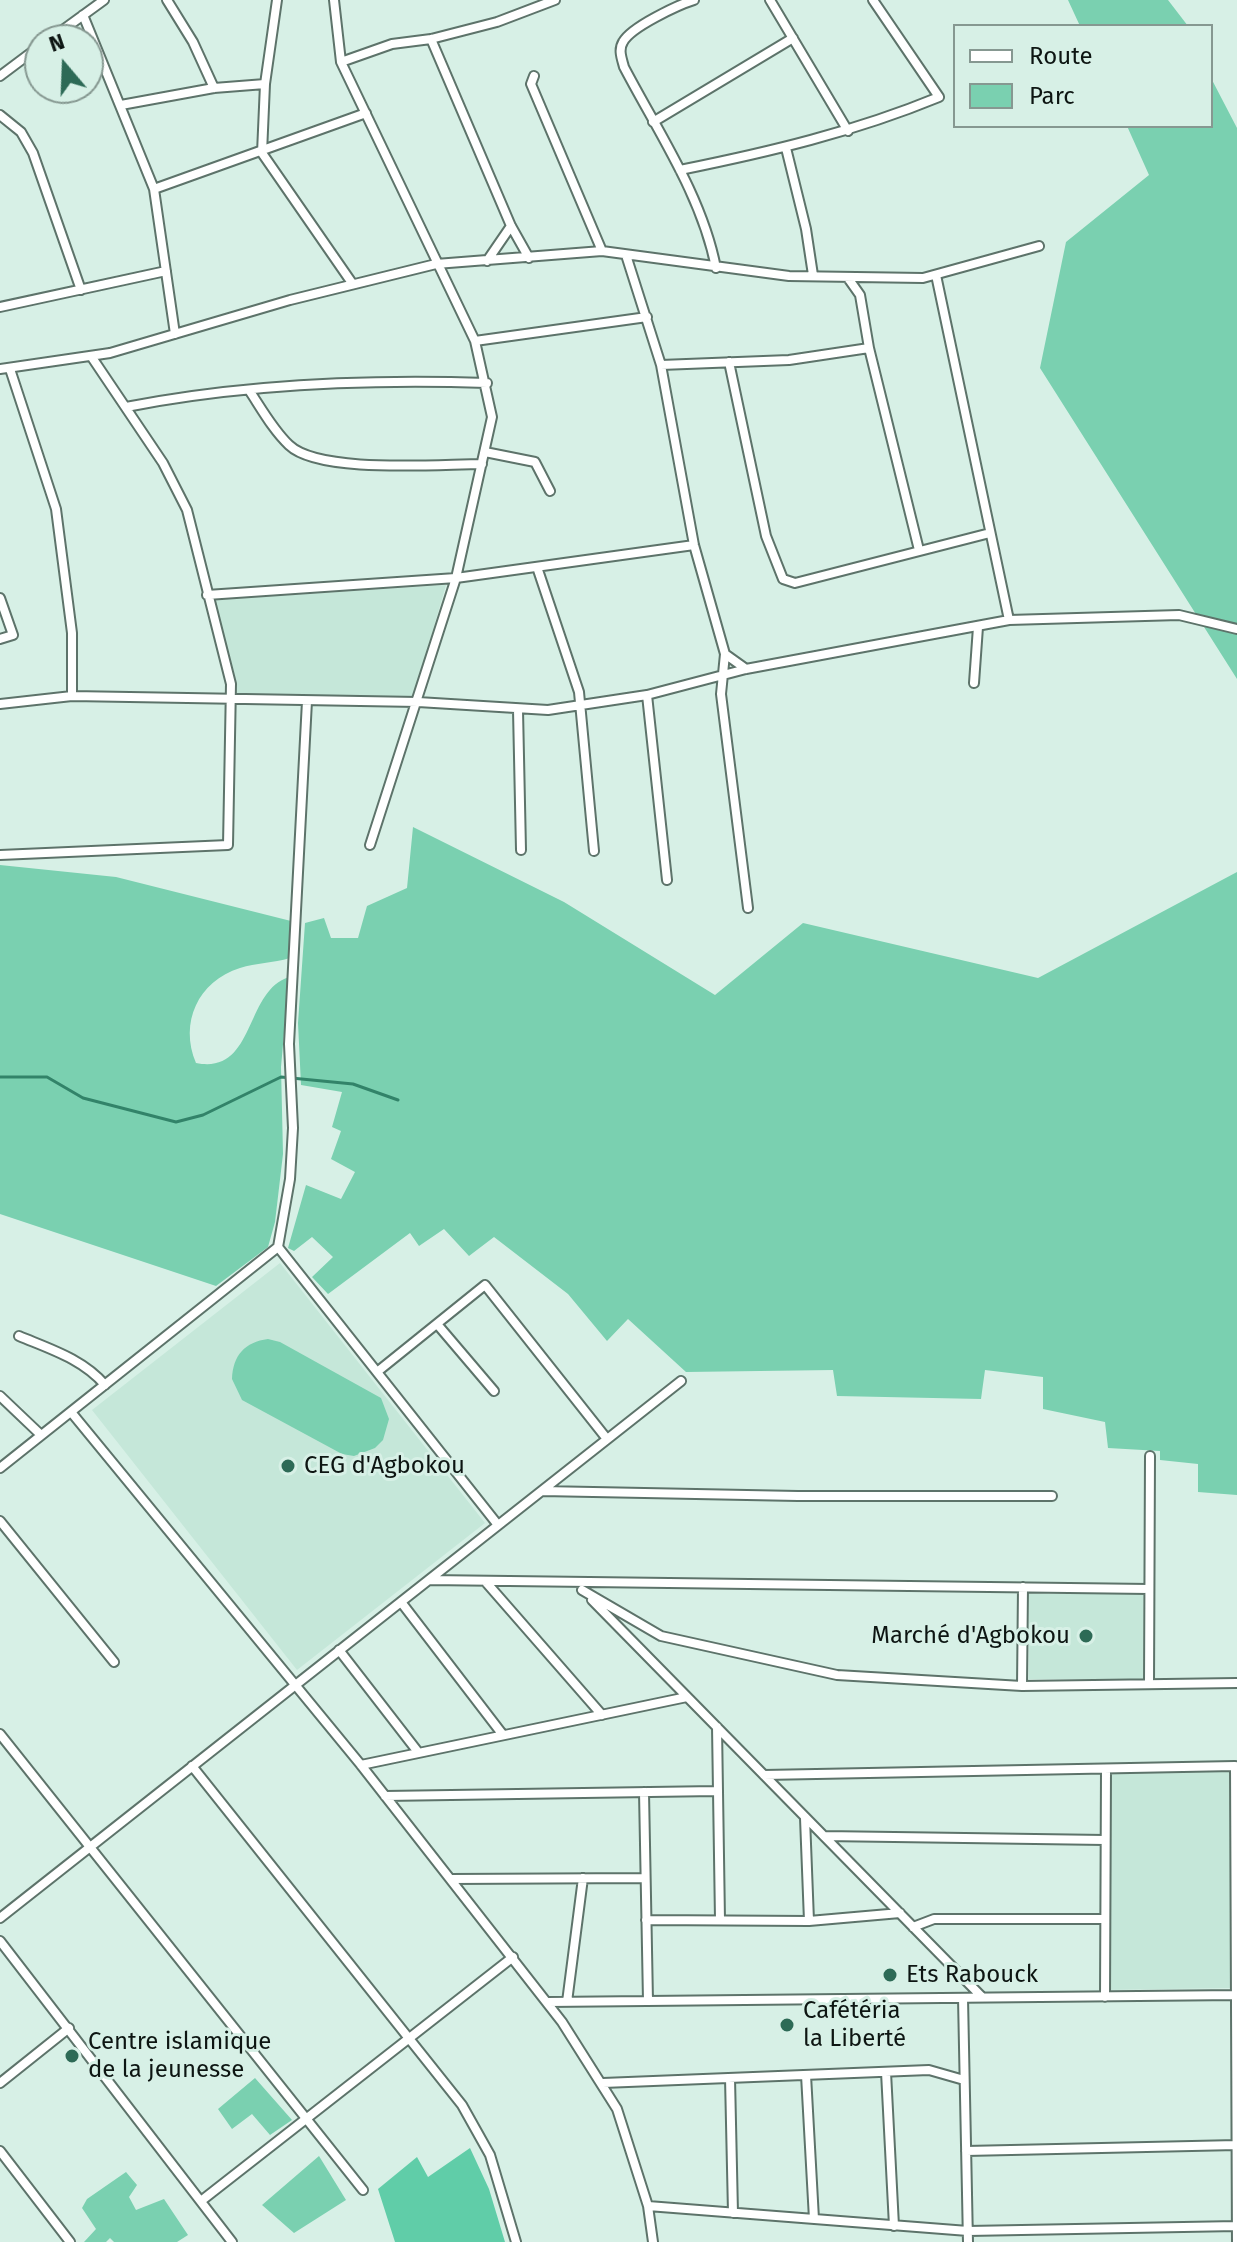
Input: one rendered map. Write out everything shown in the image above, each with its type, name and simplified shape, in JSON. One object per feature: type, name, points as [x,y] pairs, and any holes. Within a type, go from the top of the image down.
[{"type":"street","points":[[71,24],[104,0]]},
{"type":"street","points":[[167,0],[193,42],[214,88]]},
{"type":"street","points":[[277,0],[265,84],[262,153],[352,283]]},
{"type":"street","points":[[334,0],[341,62],[475,341],[487,383],[492,417],[456,578],[370,845]]},
{"type":"street","points":[[341,62],[392,44],[431,39],[497,22],[555,0]]},
{"type":"street","points":[[694,0],[677,1],[624,39],[620,51],[624,67],[680,170],[710,237],[716,268]]},
{"type":"street","points":[[770,0],[848,131]]},
{"type":"street","points":[[680,170],[786,148],[848,131],[939,97],[873,0]]},
{"type":"street","points":[[83,15],[154,189],[175,334]]},
{"type":"street","points":[[653,122],[793,38]]},
{"type":"street","points":[[431,39],[511,226],[529,258]]},
{"type":"street","points":[[0,76],[24,58]]},
{"type":"street","points":[[534,76],[531,84],[602,251]]},
{"type":"street","points":[[121,105],[214,88],[265,84]]},
{"type":"street","points":[[154,189],[262,153],[366,113]]},
{"type":"street","points":[[0,115],[21,132],[33,153],[81,290]]},
{"type":"street","points":[[786,148],[806,229],[813,275]]},
{"type":"street","points":[[487,261],[511,226]]},
{"type":"street","points":[[72,696],[71,618],[56,509],[5,369],[91,356],[352,283],[436,264],[602,251],[789,276],[870,279],[936,275],[1039,246]]},
{"type":"street","points":[[626,255],[661,365],[694,545],[725,654],[721,694],[748,908]]},
{"type":"street","points":[[0,296],[2,307],[166,271]]},
{"type":"street","points":[[936,275],[1009,620]]},
{"type":"street","points":[[848,278],[860,295],[869,348],[919,550]]},
{"type":"street","points":[[860,295],[870,279]]},
{"type":"street","points":[[475,341],[647,317]]},
{"type":"street","points":[[661,365],[789,360],[869,348]]},
{"type":"street","points":[[0,855],[228,845],[232,699],[187,510],[163,463],[91,356]]},
{"type":"street","points":[[729,362],[766,536],[783,579],[795,583],[990,533]]},
{"type":"street","points":[[126,407],[195,394],[249,390],[409,382],[487,383]]},
{"type":"street","points":[[249,390],[288,444],[318,460],[342,464],[482,464]]},
{"type":"street","points":[[485,452],[535,462],[550,491]]},
{"type":"street","points":[[207,595],[456,578],[694,545]]},
{"type":"street","points":[[537,567],[573,672],[581,707],[594,851]]},
{"type":"street","points":[[0,598],[13,635],[0,639]]},
{"type":"street","points":[[0,704],[72,696],[418,702],[518,710],[581,707],[704,682],[746,669],[1009,620],[1179,615],[1237,629]]},
{"type":"street","points":[[974,683],[978,627]]},
{"type":"street","points":[[725,654],[746,669]]},
{"type":"street","points":[[704,682],[721,694]]},
{"type":"street","points":[[647,695],[667,880]]},
{"type":"street","points":[[0,1468],[278,1247],[290,1179],[289,1069],[307,701]]},
{"type":"street","points":[[518,710],[521,850]]},
{"type":"street","points":[[278,1247],[498,1525]]},
{"type":"street","points":[[377,1372],[485,1285],[607,1439]]},
{"type":"street","points":[[437,1324],[494,1391]]},
{"type":"street","points":[[19,1336],[81,1363],[94,1371],[105,1385]]},
{"type":"street","points":[[0,1918],[681,1381]]},
{"type":"street","points":[[0,1396],[41,1435]]},
{"type":"street","points":[[71,1412],[361,1765],[548,2002],[603,2083],[623,2126],[648,2206],[653,2242]]},
{"type":"street","points":[[1149,1683],[1150,1456]]},
{"type":"street","points":[[541,1491],[798,1496],[1052,1496]]},
{"type":"street","points":[[0,1521],[114,1662]]},
{"type":"street","points":[[429,1580],[1149,1589]]},
{"type":"street","points":[[485,1581],[602,1715]]},
{"type":"street","points":[[575,1582],[982,1997]]},
{"type":"street","points":[[1022,1686],[1023,1587]]},
{"type":"street","points":[[582,1590],[661,1636],[816,1672],[906,1682],[1022,1686],[1237,1683]]},
{"type":"street","points":[[401,1602],[503,1735]]},
{"type":"street","points":[[339,1650],[418,1752]]},
{"type":"street","points":[[361,1765],[687,1697]]},
{"type":"street","points":[[717,1727],[720,1920]]},
{"type":"street","points":[[0,1734],[363,2190]]},
{"type":"street","points":[[192,1766],[410,2037],[476,2128],[501,2186],[516,2242]]},
{"type":"street","points":[[764,1775],[1235,1766],[1237,2242]]},
{"type":"street","points":[[1105,1997],[1106,1770]]},
{"type":"street","points":[[385,1796],[716,1791]]},
{"type":"street","points":[[644,1792],[648,2001]]},
{"type":"street","points":[[805,1817],[809,1921]]},
{"type":"street","points":[[824,1836],[1105,1840]]},
{"type":"street","points":[[567,2002],[583,1878]]},
{"type":"street","points":[[451,1879],[645,1878]]},
{"type":"street","points":[[646,1920],[809,1921],[900,1913]]},
{"type":"street","points":[[913,1927],[934,1919],[1105,1919]]},
{"type":"street","points":[[0,1941],[232,2242]]},
{"type":"street","points":[[201,2201],[513,1957]]},
{"type":"street","points":[[548,2002],[1236,1995]]},
{"type":"street","points":[[963,1998],[968,2242]]},
{"type":"street","points":[[0,2083],[69,2028]]},
{"type":"street","points":[[603,2083],[929,2070],[964,2080]]},
{"type":"street","points":[[886,2072],[894,2226]]},
{"type":"street","points":[[806,2075],[814,2219]]},
{"type":"street","points":[[730,2078],[733,2213]]},
{"type":"street","points":[[966,2151],[1237,2145]]},
{"type":"street","points":[[0,2151],[70,2242]]},
{"type":"street","points":[[648,2206],[968,2231],[1237,2226]]},
{"type":"shaded area","points":[[446,585],[413,699],[237,697],[213,600]]},
{"type":"shaded area","name":"CEG d'Agbokou","points":[[280,1263],[485,1523],[297,1670],[92,1410]]},
{"type":"shaded area","name":"Marché d'Agbokou","points":[[1029,1594],[1143,1594],[1143,1679],[1029,1679]]},
{"type":"shaded area","points":[[1230,1768],[1230,1988],[1102,1990],[1106,1773]]},
{"type":"green space","points":[[1068,0],[1168,0],[1186,24],[1079,24]]},
{"type":"green space","points":[[1213,82],[1237,128],[1237,679],[1040,368],[1066,242],[1149,175],[1128,128],[1213,128]]},
{"type":"green space","points":[[413,827],[564,902],[715,995],[803,923],[1038,978],[1237,872],[1237,1495],[1198,1492],[1198,1464],[1160,1460],[1160,1451],[1108,1448],[1105,1422],[1043,1409],[1043,1377],[985,1370],[981,1399],[837,1396],[833,1370],[686,1372],[628,1319],[607,1341],[568,1294],[494,1237],[469,1256],[444,1229],[419,1246],[410,1233],[328,1294],[312,1277],[333,1257],[312,1237],[294,1251],[288,1248],[306,1185],[341,1199],[355,1172],[331,1159],[341,1131],[332,1127],[342,1092],[301,1085],[298,1023],[305,923],[324,918],[331,938],[358,938],[367,906],[407,888]]},
{"type":"green space","points":[[0,865],[116,877],[291,921],[290,958],[246,966],[225,974],[203,993],[191,1019],[191,1048],[196,1063],[215,1063],[230,1057],[240,1045],[264,998],[275,985],[289,977],[281,1067],[283,1154],[275,1222],[268,1247],[216,1286],[0,1214]]},
{"type":"green space","points":[[268,1339],[280,1342],[381,1398],[389,1419],[383,1440],[375,1448],[354,1456],[342,1454],[242,1400],[232,1379],[235,1363],[247,1347]]},
{"type":"green space","points":[[255,2078],[292,2120],[270,2135],[252,2114],[232,2129],[218,2109]]},
{"type":"green space","points":[[470,2148],[489,2189],[505,2242],[395,2242],[378,2189],[417,2157],[428,2177]]},
{"type":"green space","points":[[319,2156],[346,2200],[294,2233],[262,2205]]},
{"type":"green space","points":[[126,2172],[137,2185],[129,2197],[136,2210],[164,2199],[188,2235],[177,2242],[114,2242],[110,2238],[106,2242],[84,2242],[96,2229],[82,2208],[87,2199]]},
{"type":"waterway","points":[[0,1077],[47,1077],[83,1098],[176,1122],[203,1115],[281,1077],[353,1084],[398,1100]]},
{"type":"place","name":"CEG d'Agbokou","points":[[288,1466]]},
{"type":"place","name":"Marché d'Agbokou","points":[[1086,1636]]},
{"type":"place","name":"Ets Rabouck","points":[[890,1975]]},
{"type":"place","name":"Cafétéria la Liberté","points":[[787,2025]]},
{"type":"place","name":"Centre islamique de la jeunesse","points":[[72,2056]]}]
